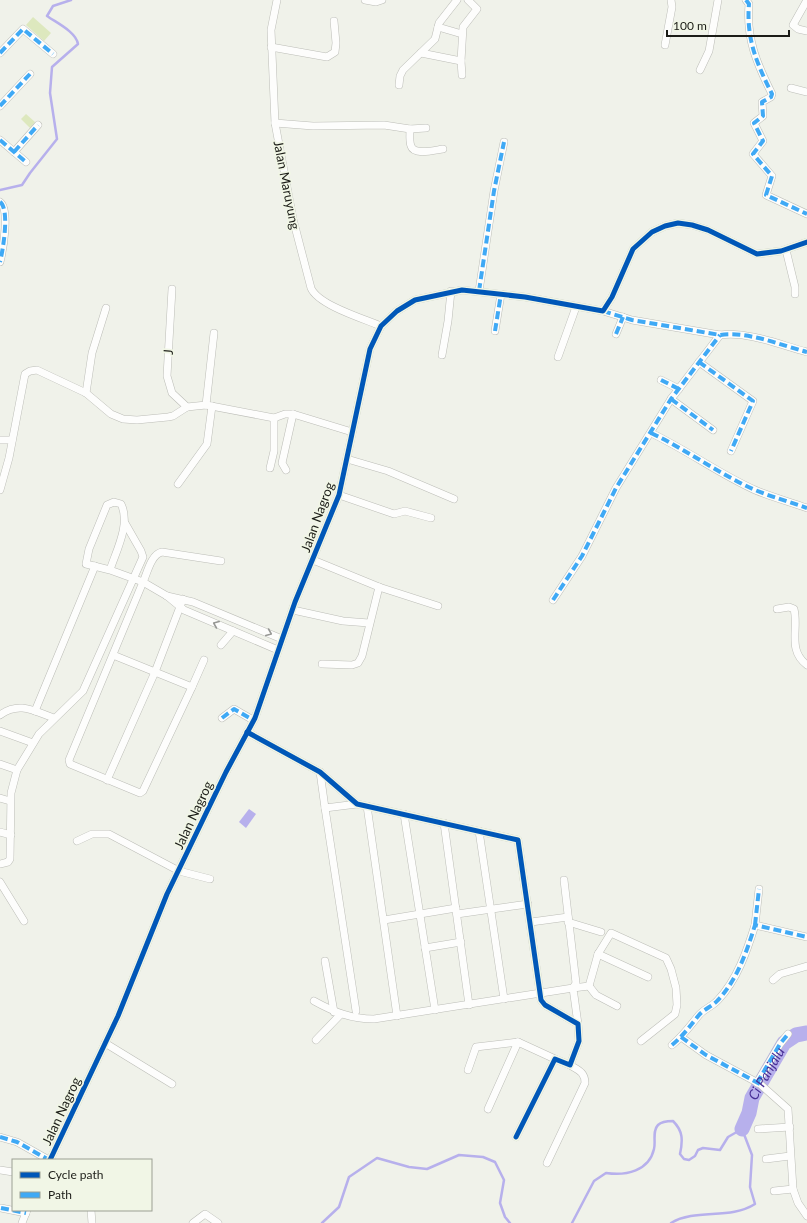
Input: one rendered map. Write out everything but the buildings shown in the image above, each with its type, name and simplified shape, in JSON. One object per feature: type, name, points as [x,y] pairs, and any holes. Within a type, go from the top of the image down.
[{"type":"street","name":"Jalan Maruyung","points":[[277,0],[271,23],[275,123],[293,219],[313,293],[324,301],[355,316],[381,326]]},
{"type":"street","points":[[365,0],[376,2],[382,0]]},
{"type":"street","points":[[399,85],[400,76],[403,70],[435,39],[438,27],[457,0]]},
{"type":"street","points":[[462,75],[462,34],[464,27],[477,9],[468,0]]},
{"type":"street","points":[[665,45],[672,7],[671,0]]},
{"type":"street","points":[[700,70],[709,51],[718,0]]},
{"type":"street","points":[[746,0],[749,4],[748,29],[755,56],[772,94],[771,97],[762,102],[763,116],[754,123],[763,141],[753,155],[772,176],[766,195],[807,214]]},
{"type":"street","points":[[807,0],[793,25],[798,29],[807,31]]},
{"type":"street","points":[[271,47],[327,57],[334,52],[335,48],[334,21]]},
{"type":"street","points":[[438,27],[462,34]]},
{"type":"street","points":[[0,53],[22,29],[53,54]]},
{"type":"street","points":[[421,53],[461,61]]},
{"type":"street","points":[[0,106],[30,74]]},
{"type":"street","points":[[790,88],[807,92]]},
{"type":"street","points":[[275,123],[312,126],[384,125],[410,129],[426,128]]},
{"type":"street","points":[[14,152],[38,125]]},
{"type":"street","points":[[410,129],[411,146],[414,150],[426,151],[442,149]]},
{"type":"street","points":[[0,140],[26,162]]},
{"type":"street","points":[[479,291],[494,191],[504,142]]},
{"type":"street","points":[[0,262],[5,209],[1,203]]},
{"type":"street","points":[[603,311],[612,297],[633,249],[646,236],[665,226],[678,223],[692,225],[708,230],[756,254],[786,250],[807,242]]},
{"type":"street","points":[[786,250],[795,286],[795,294]]},
{"type":"street","name":"J","points":[[172,289],[167,376],[172,392],[187,407]]},
{"type":"street","points":[[442,354],[451,291]]},
{"type":"street","name":"Jalan Nagrog","points":[[49,1159],[128,994],[167,894],[226,772],[254,720],[282,639],[339,495],[370,350],[381,326],[397,311],[415,300],[451,291],[479,291],[603,311],[623,317],[720,335],[728,334],[747,336],[807,352]]},
{"type":"street","points":[[495,332],[501,294]]},
{"type":"street","points":[[558,357],[576,307]]},
{"type":"street","points":[[86,393],[92,353],[106,308]]},
{"type":"street","points":[[616,334],[623,317]]},
{"type":"street","points":[[178,484],[207,444],[214,333]]},
{"type":"street","points":[[553,600],[582,556],[616,488],[671,399],[720,335]]},
{"type":"street","points":[[700,362],[753,401],[731,451]]},
{"type":"street","points":[[1,486],[24,379],[28,372],[37,370],[86,393],[111,414],[134,420],[173,416],[187,407],[209,406],[274,418],[285,414],[293,414],[352,432]]},
{"type":"street","points":[[661,380],[679,388]]},
{"type":"street","points":[[671,399],[713,430]]},
{"type":"street","points":[[286,470],[282,463],[293,414]]},
{"type":"street","points":[[270,468],[274,451],[274,418]]},
{"type":"street","points":[[651,433],[677,445],[700,460],[755,490],[807,508]]},
{"type":"street","points":[[0,440],[12,440]]},
{"type":"street","points":[[347,459],[388,471],[454,499]]},
{"type":"street","points":[[339,495],[394,514],[406,511],[431,518]]},
{"type":"street","points":[[110,570],[125,523],[124,510],[121,504],[114,502],[107,505],[86,559],[86,564],[110,570],[143,582],[167,596],[179,607],[278,650]]},
{"type":"street","points":[[0,864],[9,860],[11,835],[10,801],[17,770],[33,743],[54,718],[83,691],[143,557],[141,550],[125,523]]},
{"type":"street","points":[[204,660],[143,791],[137,793],[70,764],[69,760],[154,557],[158,553],[221,561]]},
{"type":"street","points":[[312,560],[379,587],[438,606]]},
{"type":"street","points":[[35,711],[95,566]]},
{"type":"street","points":[[322,664],[352,665],[358,663],[362,656],[379,587]]},
{"type":"street","points":[[167,596],[193,602],[282,639]]},
{"type":"street","points":[[107,780],[155,672],[183,599]]},
{"type":"street","points":[[777,609],[789,607],[794,609],[795,650],[800,659],[807,664]]},
{"type":"street","points":[[293,610],[343,621],[369,623]]},
{"type":"street","points":[[221,645],[233,631]]},
{"type":"street","points":[[113,654],[192,687]]},
{"type":"street","points":[[0,715],[12,708],[19,707],[54,718]]},
{"type":"street","points":[[222,718],[234,709],[254,720]]},
{"type":"street","points":[[0,731],[33,743]]},
{"type":"street","points":[[247,732],[320,772],[357,804]]},
{"type":"street","points":[[0,764],[17,770]]},
{"type":"street","points":[[320,772],[356,1011]]},
{"type":"street","points":[[0,798],[10,801]]},
{"type":"street","points":[[325,808],[357,804],[518,840],[531,922],[540,994],[544,1005],[578,1024]]},
{"type":"street","points":[[367,806],[397,1016]]},
{"type":"street","points":[[404,814],[435,1010]]},
{"type":"street","points":[[444,824],[469,1005]]},
{"type":"street","points":[[479,831],[504,999]]},
{"type":"street","points":[[0,832],[11,835]]},
{"type":"street","points":[[77,841],[92,834],[109,834],[179,871],[210,879]]},
{"type":"street","points":[[564,880],[576,983],[573,988],[579,1041],[570,1065]]},
{"type":"street","points":[[0,882],[24,921]]},
{"type":"street","points":[[672,1045],[693,1025],[698,1016],[718,1000],[740,966],[755,925],[759,889]]},
{"type":"street","points":[[384,920],[420,914],[490,909],[528,904]]},
{"type":"street","points":[[531,922],[568,919],[601,932]]},
{"type":"street","points":[[755,925],[807,937]]},
{"type":"street","points":[[589,986],[598,954],[612,933],[666,958],[669,962],[676,988],[676,1010],[674,1014],[641,1041]]},
{"type":"street","points":[[425,948],[461,942]]},
{"type":"street","points":[[598,954],[648,977]]},
{"type":"street","points":[[325,961],[337,1014]]},
{"type":"street","points":[[773,980],[780,974],[807,966]]},
{"type":"street","points":[[314,1001],[337,1014],[365,1019],[397,1016],[589,986]]},
{"type":"street","points":[[589,986],[596,995],[617,1006]]},
{"type":"street","points":[[316,1040],[337,1014]]},
{"type":"street","points":[[758,1083],[780,1044],[788,1034]]},
{"type":"street","points":[[681,1037],[706,1055],[758,1083],[788,1109],[793,1188],[798,1203],[807,1216]]},
{"type":"street","points":[[468,1070],[476,1047],[518,1042],[581,1071],[585,1078],[585,1083],[547,1162]]},
{"type":"street","points":[[488,1109],[518,1042]]},
{"type":"street","points":[[106,1043],[172,1084]]},
{"type":"street","points":[[516,1137],[556,1059]]},
{"type":"street","points":[[758,1129],[790,1127]]},
{"type":"street","points":[[0,1137],[17,1142],[47,1159]]},
{"type":"street","points":[[766,1159],[790,1156]]},
{"type":"street","points":[[0,1170],[12,1172]]},
{"type":"street","points":[[774,1191],[793,1188]]},
{"type":"street","points":[[1,1208],[12,1210]]},
{"type":"street","points":[[91,1211],[92,1223]]},
{"type":"street","points":[[22,1223],[26,1212]]},
{"type":"street","points":[[193,1223],[204,1214],[218,1223]]},
{"type":"green space","points":[[33,17],[51,33],[44,41],[26,25]]},
{"type":"green space","points":[[26,114],[35,122],[30,128],[21,119]]},
{"type":"shaded area","points":[[249,809],[256,814],[246,828],[239,822]]},
{"type":"waterway","points":[[0,190],[22,185],[57,139],[50,93],[52,67],[78,44],[77,40],[70,32],[47,16],[53,6],[71,0]]},
{"type":"waterway","name":"Ci Panjalu","points":[[742,1129],[749,1113],[752,1098],[784,1043],[796,1035],[807,1033]]},
{"type":"waterway","points":[[572,1223],[594,1181],[606,1173],[629,1173],[642,1167],[647,1162],[654,1149],[656,1127],[661,1123],[673,1121],[679,1128],[682,1144],[680,1154],[684,1159],[689,1160],[695,1156],[698,1150],[703,1148],[720,1150],[728,1137],[742,1129],[752,1155],[750,1187],[755,1204],[735,1212],[691,1216],[671,1223]]},
{"type":"waterway","points":[[322,1223],[339,1207],[349,1177],[377,1158],[409,1167],[427,1169],[459,1155],[483,1157],[495,1162],[504,1180],[500,1203],[505,1217],[510,1223]]},
{"type":"marked path","points":[[746,0],[749,4],[749,29],[757,62],[772,94],[771,97],[762,102],[763,116],[754,123],[763,141],[753,154],[772,176],[766,195],[807,214]]},
{"type":"marked path","points":[[0,53],[23,29],[53,54]]},
{"type":"marked path","points":[[0,106],[30,74]]},
{"type":"marked path","points":[[14,152],[38,125]]},
{"type":"marked path","points":[[0,140],[26,162]]},
{"type":"marked path","points":[[479,291],[494,191],[504,142]]},
{"type":"marked path","points":[[0,202],[5,213],[4,240],[0,262]]},
{"type":"marked path","points":[[495,331],[501,294]]},
{"type":"marked path","points":[[603,311],[632,320],[720,335],[731,334],[753,337],[807,352]]},
{"type":"marked path","points":[[616,334],[623,317]]},
{"type":"marked path","points":[[553,600],[582,556],[616,488],[671,399],[720,335]]},
{"type":"marked path","points":[[699,362],[753,401],[731,451]]},
{"type":"marked path","points":[[661,380],[679,389]]},
{"type":"marked path","points":[[671,399],[713,430]]},
{"type":"marked path","points":[[651,433],[742,484],[761,493],[807,508]]},
{"type":"marked path","points":[[222,718],[234,709],[253,720]]},
{"type":"marked path","points":[[755,925],[759,889]]},
{"type":"marked path","points":[[672,1045],[701,1013],[718,1000],[731,984],[745,955],[755,925],[807,937]]},
{"type":"marked path","points":[[757,1083],[780,1044],[788,1034]]},
{"type":"marked path","points":[[681,1037],[706,1055],[760,1084]]},
{"type":"marked path","points":[[0,1137],[17,1142],[47,1159]]},
{"type":"marked path","points":[[1,1208],[12,1210]]},
{"type":"marked path","points":[[16,1211],[26,1213]]},
{"type":"cycle path","points":[[50,1159],[118,1016],[167,894],[226,772],[255,718],[295,602],[339,495],[370,349],[381,326],[397,311],[415,300],[462,290],[525,297],[603,311],[612,297],[633,249],[652,232],[665,226],[678,223],[692,225],[708,230],[757,254],[781,251],[807,242]]},
{"type":"cycle path","points":[[247,732],[320,772],[357,804],[518,840],[541,1000],[545,1005],[578,1024],[579,1041],[570,1065],[555,1059],[516,1137]]}]
